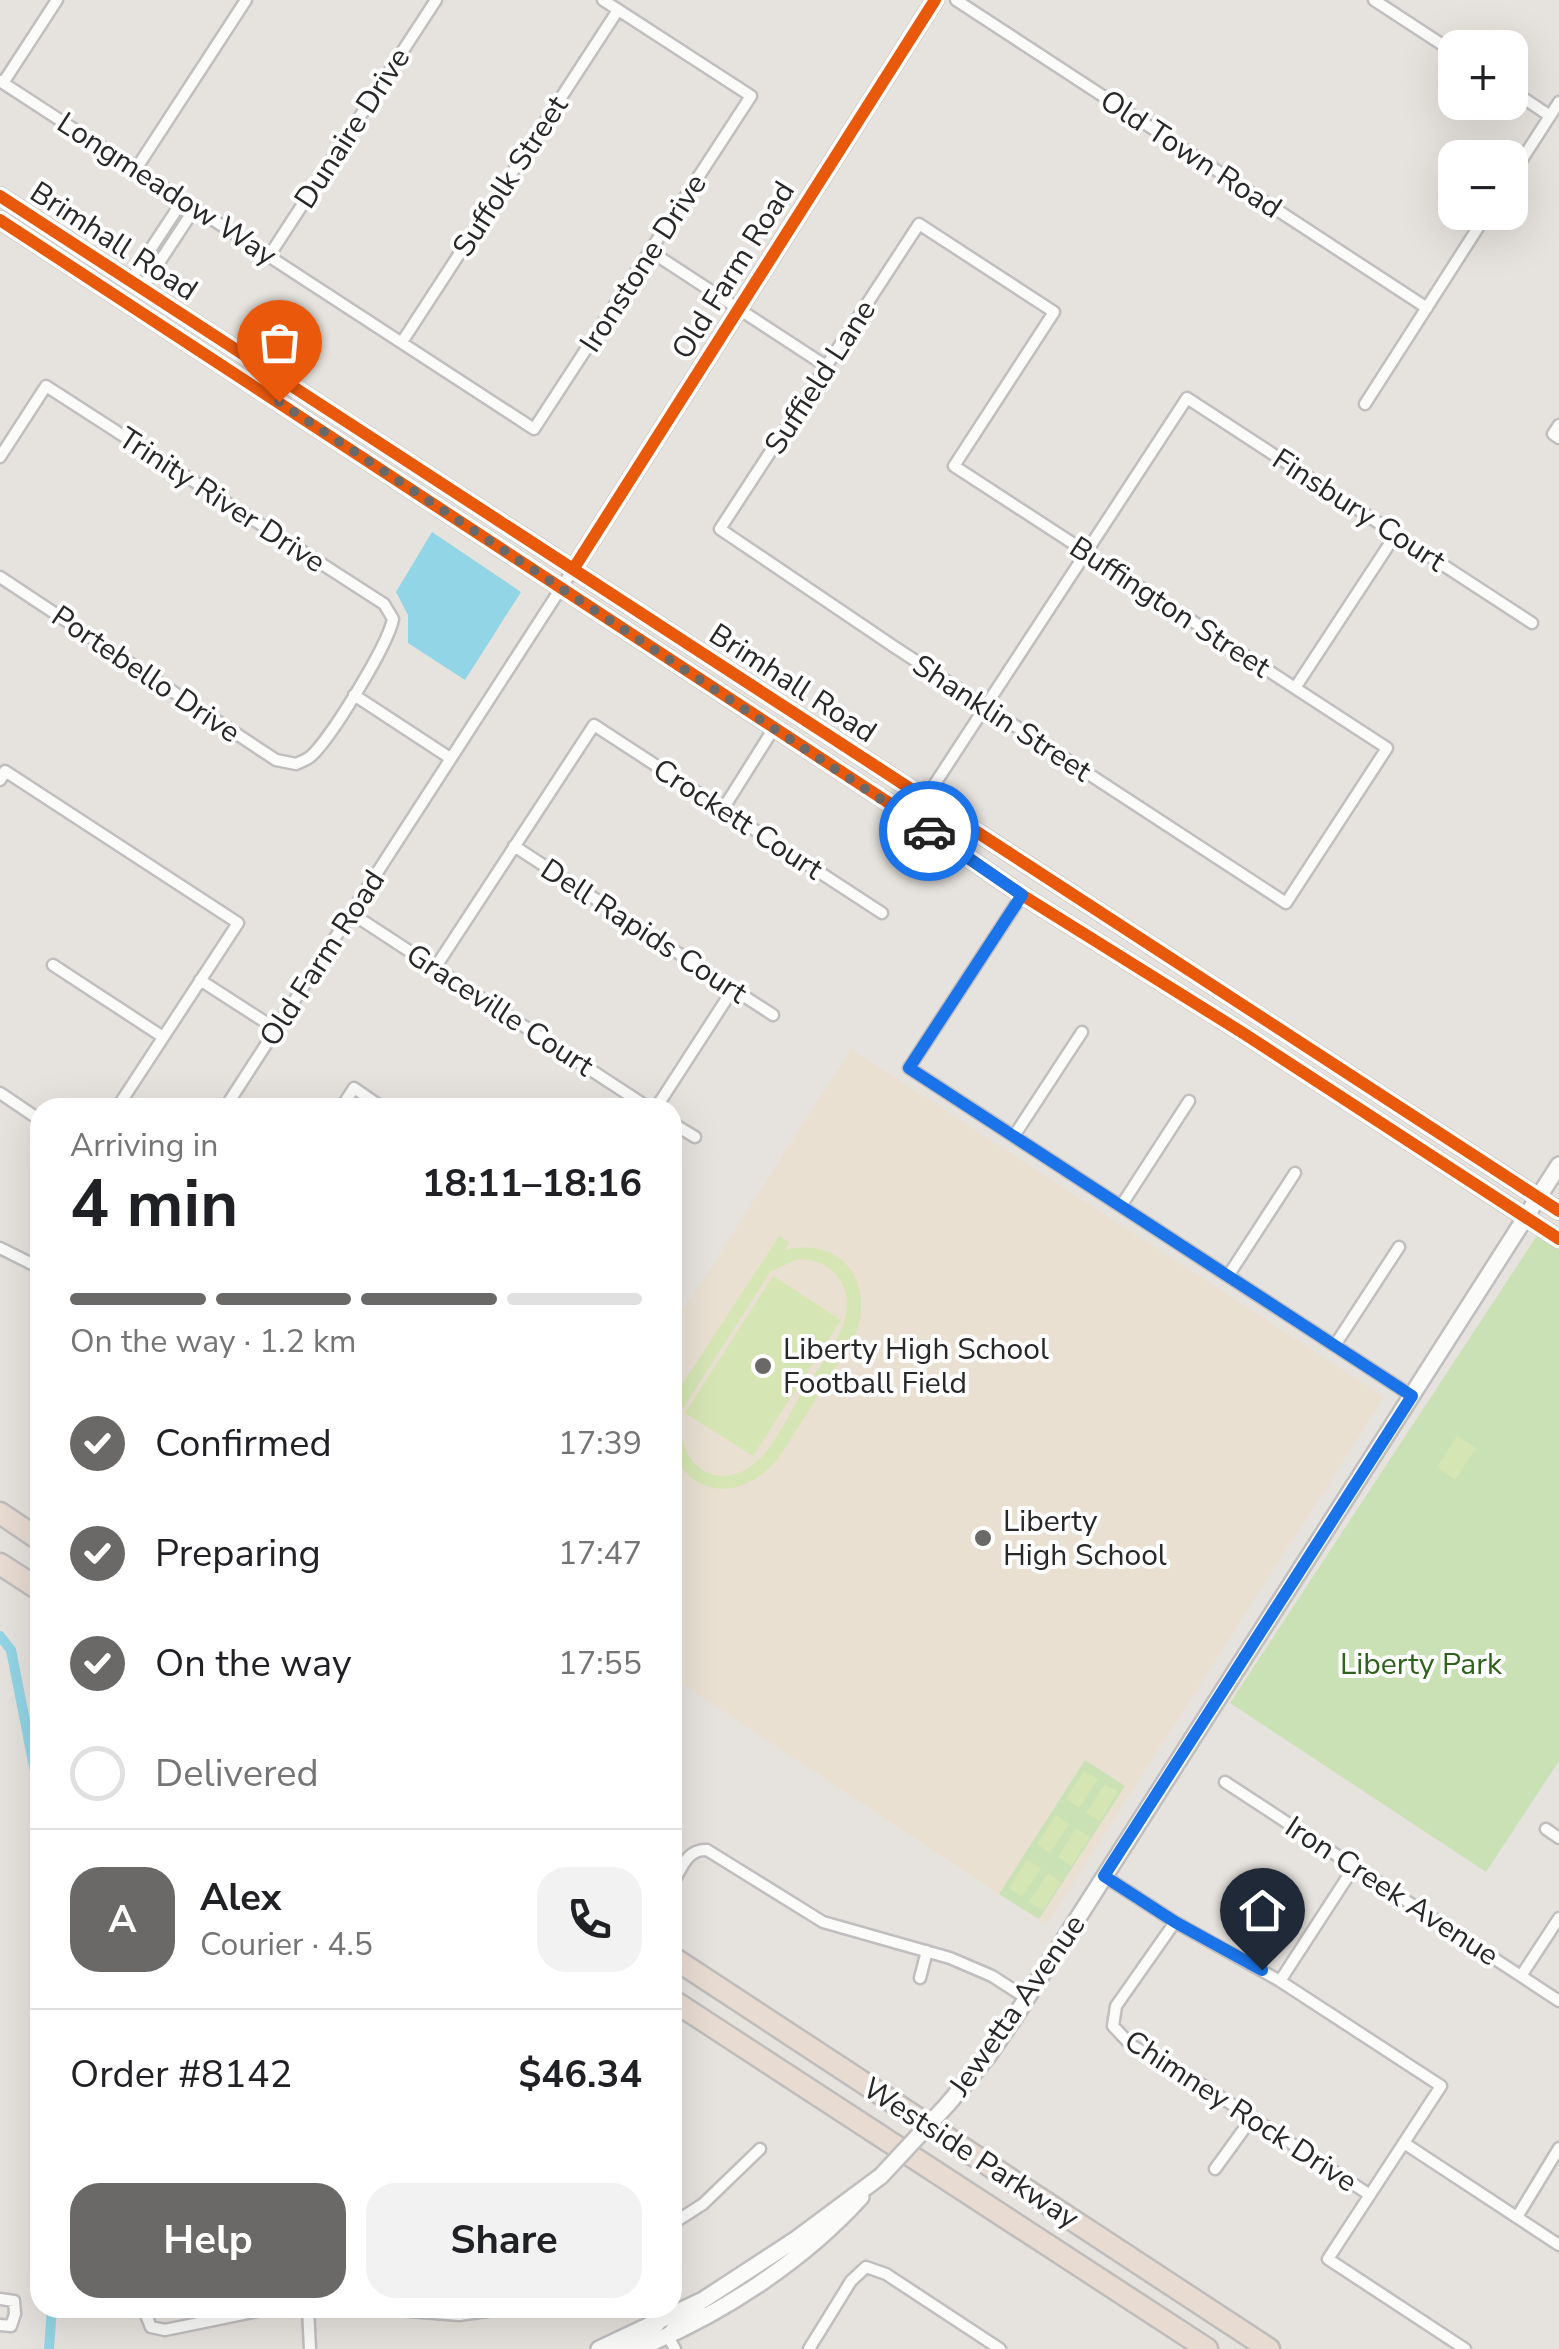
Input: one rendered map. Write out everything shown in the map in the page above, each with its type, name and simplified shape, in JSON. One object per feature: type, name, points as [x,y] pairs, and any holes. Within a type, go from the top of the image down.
[{"type":"highway","points":[[0,1513],[30,1533]]},
{"type":"highway","points":[[0,1564],[30,1584]]},
{"type":"highway","name":"Westside Parkway","points":[[682,1963],[1270,2349]]},
{"type":"highway","name":"Westside Parkway","points":[[682,2007],[1207,2349]]},
{"type":"street","points":[[2,82],[58,0]]},
{"type":"street","points":[[136,170],[246,0]]},
{"type":"street","name":"Dunaire Drive","points":[[269,256],[436,0]]},
{"type":"street","points":[[603,0],[618,10]]},
{"type":"street","name":"Old Farm Road","points":[[231,1098],[935,0]]},
{"type":"street","name":"Old Town Road","points":[[956,0],[1427,308]]},
{"type":"street","points":[[1374,0],[1438,42]]},
{"type":"street","name":"Ironstone Drive","points":[[534,429],[751,96],[618,10]]},
{"type":"street","name":"Suffolk Street","points":[[402,342],[618,10]]},
{"type":"street","name":"Longmeadow Way","points":[[2,82],[534,429]]},
{"type":"street","points":[[1528,101],[1550,116]]},
{"type":"street","points":[[1528,150],[1559,102]]},
{"type":"street","name":"Brimhall Road","points":[[0,196],[1559,1210]]},
{"type":"street","points":[[135,286],[183,200]]},
{"type":"street","points":[[135,286],[195,208]]},
{"type":"street","name":"Brimhall Road","points":[[0,220],[818,756],[1022,895],[1559,1239]]},
{"type":"street","name":"Suffield Lane","points":[[720,529],[919,224],[1054,312],[954,466]]},
{"type":"street","points":[[1365,404],[1477,230]]},
{"type":"street","points":[[36,244],[61,249],[118,284],[135,286]]},
{"type":"street","points":[[650,251],[826,366]]},
{"type":"street","name":"Trinity River Drive","points":[[0,457],[46,386],[384,604],[393,619],[390,637],[354,696]]},
{"type":"street","name":"Finsbury Court","points":[[1086,552],[1186,398],[1532,622]]},
{"type":"street","name":"Buffington Street","points":[[954,466],[1387,748],[1286,903]]},
{"type":"street","name":"Shanklin Street","points":[[720,529],[1286,903]]},
{"type":"street","points":[[1295,688],[1396,534]]},
{"type":"street","points":[[818,756],[848,760],[896,793],[925,799],[1086,552]]},
{"type":"street","name":"Portebello Drive","points":[[0,577],[276,760],[296,764],[311,756],[354,696]]},
{"type":"street","points":[[354,696],[450,758]]},
{"type":"street","name":"Crockett Court","points":[[514,846],[594,725],[882,913]]},
{"type":"street","points":[[724,810],[774,728]]},
{"type":"street","points":[[3,776],[238,923],[123,1098]]},
{"type":"street","points":[[435,968],[514,846]]},
{"type":"street","name":"Dell Rapids Court","points":[[514,846],[773,1015]]},
{"type":"street","points":[[1022,895],[909,1068],[1412,1396]]},
{"type":"street","name":"Graceville Court","points":[[350,913],[637,1098]]},
{"type":"street","points":[[52,965],[163,1037]]},
{"type":"street","points":[[200,980],[276,1029]]},
{"type":"street","points":[[660,1098],[734,989]]},
{"type":"street","points":[[1014,1136],[1082,1032]]},
{"type":"street","points":[[348,1098],[354,1088],[368,1098]]},
{"type":"street","points":[[0,1094],[30,1114]]},
{"type":"street","points":[[1121,1206],[1189,1101]]},
{"type":"street","points":[[682,1129],[695,1137]]},
{"type":"street","name":"Jewetta Avenue","points":[[599,2349],[710,2312],[803,2251],[839,2222],[988,2056],[1559,1166]]},
{"type":"street","points":[[1228,1276],[1295,1172]]},
{"type":"street","points":[[1334,1346],[1399,1246]]},
{"type":"street","points":[[0,1248],[30,1263]]},
{"type":"street","name":"Iron Creek Avenue","points":[[1225,1782],[1559,2001]]},
{"type":"street","points":[[1546,1829],[1559,1838]]},
{"type":"street","points":[[682,1865],[695,1851],[714,1853],[823,1922],[972,1966],[1026,1998]]},
{"type":"street","points":[[1280,1981],[1354,1867]]},
{"type":"street","points":[[1104,1876],[1175,1922],[1280,1981],[1441,2086],[1328,2259],[1465,2349]]},
{"type":"street","points":[[1521,1976],[1559,1918]]},
{"type":"street","name":"Chimney Rock Drive","points":[[1175,1922],[1116,2006],[1112,2026],[1130,2045],[1196,2081],[1370,2195]]},
{"type":"street","points":[[920,1978],[927,1951]]},
{"type":"street","points":[[1215,2169],[1252,2118]]},
{"type":"street","points":[[1404,2143],[1559,2244]]},
{"type":"street","points":[[1517,2217],[1559,2148]]},
{"type":"street","points":[[682,2218],[703,2204],[760,2149]]},
{"type":"street","name":"Jewetta Avenue","points":[[682,2315],[881,2176]]},
{"type":"street","points":[[809,2349],[850,2281],[866,2267],[886,2274],[1000,2349]]},
{"type":"street","points":[[0,2299],[14,2301],[15,2314],[10,2326],[0,2325]]},
{"type":"street","points":[[147,2318],[151,2327],[165,2330],[223,2318]]},
{"type":"street","points":[[308,2318],[310,2349]]},
{"type":"street","points":[[615,2349],[664,2328]]},
{"type":"street","name":"Jewetta Avenue","points":[[636,2349],[664,2328]]},
{"type":"shaded area","name":"Liberty High School","points":[[851,1049],[1384,1397],[1046,1925],[682,1684],[682,1312]]},
{"type":"green space","name":"Liberty Park","points":[[1538,1234],[1559,1248],[1559,1761],[1486,1872],[1230,1703]]},
{"type":"green space","points":[[779,1236],[789,1242],[785,1250],[824,1250],[850,1268],[861,1299],[855,1337],[778,1459],[758,1477],[737,1487],[717,1489],[700,1483],[682,1467],[682,1437],[689,1456],[710,1474],[738,1473],[761,1457],[838,1338],[847,1307],[838,1277],[820,1263],[798,1259],[770,1272],[682,1410],[684,1382]]},
{"type":"green space","name":"Liberty High School Football Field","points":[[773,1276],[841,1320],[753,1456],[685,1413]]},
{"type":"green space","points":[[1457,1436],[1476,1448],[1455,1480],[1437,1467]]},
{"type":"green space","points":[[1085,1760],[1125,1786],[1039,1919],[999,1894]]},
{"type":"green space","points":[[1084,1771],[1098,1779],[1079,1808],[1066,1799]]},
{"type":"green space","points":[[1105,1784],[1118,1792],[1100,1821],[1086,1813]]},
{"type":"green space","points":[[1056,1815],[1069,1824],[1050,1853],[1037,1844]]},
{"type":"green space","points":[[1076,1828],[1090,1837],[1071,1866],[1058,1857]]},
{"type":"green space","points":[[1027,1860],[1041,1868],[1022,1897],[1009,1888]]},
{"type":"green space","points":[[1048,1873],[1061,1882],[1043,1910],[1029,1902]]},
{"type":"water","points":[[432,532],[521,592],[465,680],[408,643],[408,615],[396,592]]},
{"type":"waterway","points":[[0,1636],[11,1650],[30,1746]]},
{"type":"waterway","points":[[49,2349],[51,2318]]},
{"type":"cycle path","points":[[574,568],[935,0]]},
{"type":"cycle path","points":[[0,196],[1559,1211]]},
{"type":"cycle path","points":[[0,220],[886,801],[1022,895],[1243,1033],[1559,1239]]},
{"type":"way so far","points":[[279,402],[929,831]]},
{"type":"place","name":"Liberty High School Football Field","points":[[763,1366]]},
{"type":"place","name":"Liberty High School","points":[[983,1538]]},
{"type":"route","points":[[929,831],[1022,895],[909,1068],[1412,1396],[1104,1876],[1175,1922],[1262,1970]]}]
